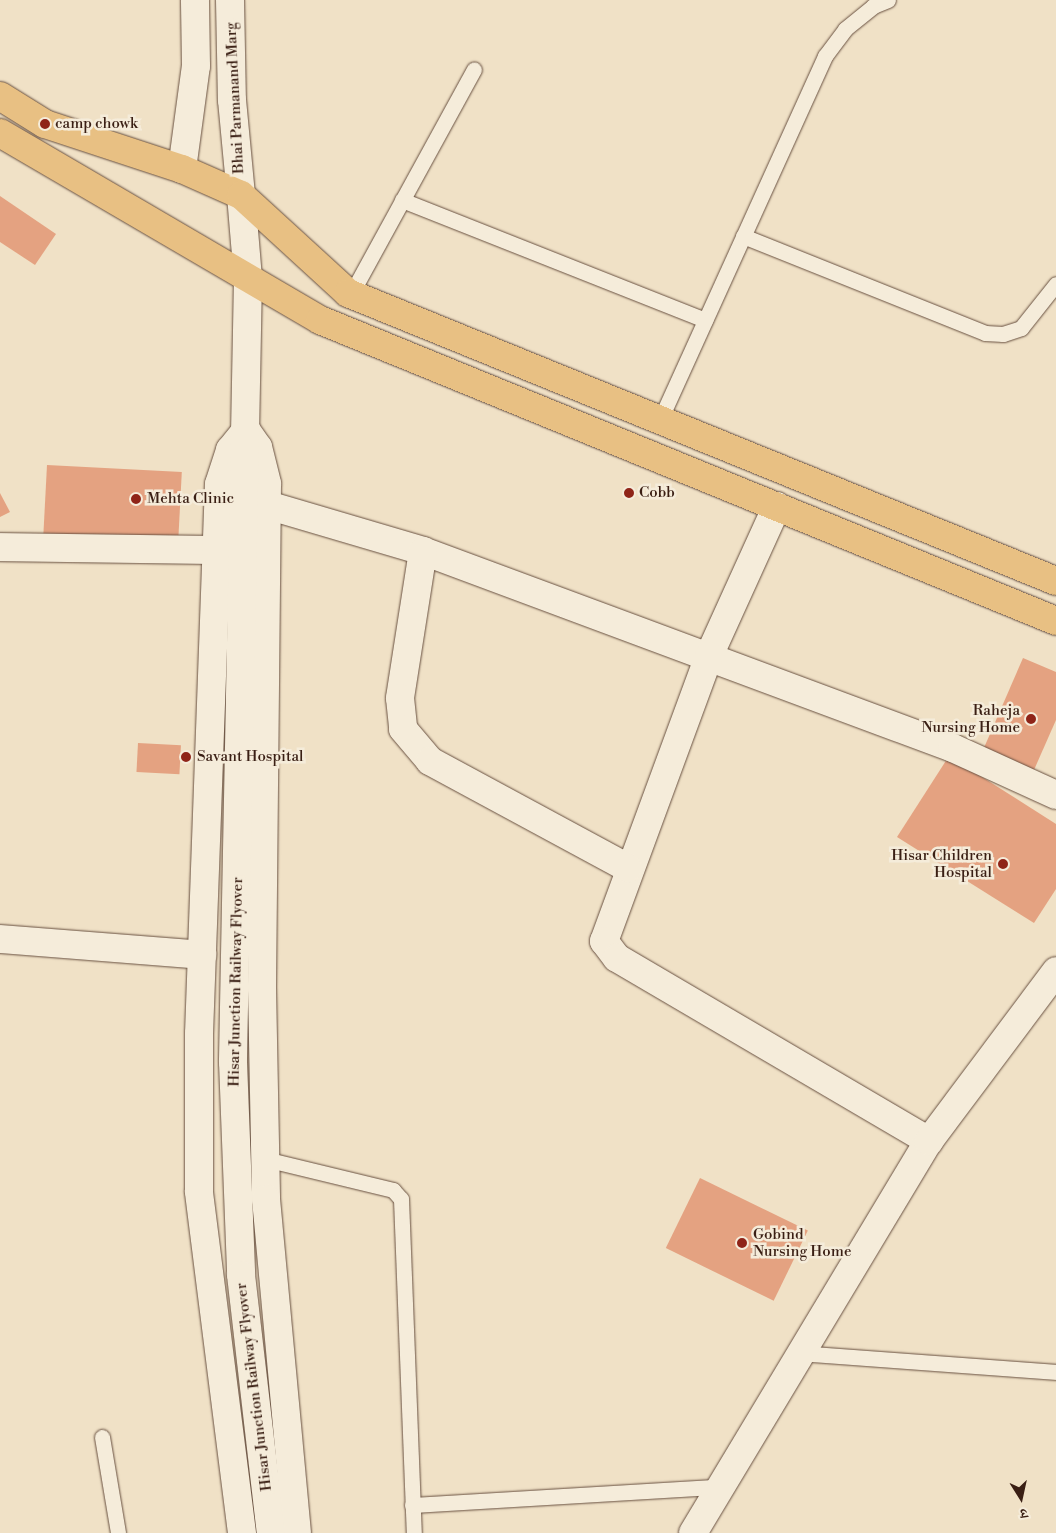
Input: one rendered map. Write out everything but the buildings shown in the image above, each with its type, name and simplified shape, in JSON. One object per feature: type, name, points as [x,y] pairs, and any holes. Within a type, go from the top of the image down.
[{"type":"main road","points":[[0,96],[45,124],[182,169],[241,195],[351,294],[659,422],[1056,582]]},
{"type":"main road","points":[[0,133],[320,320],[1056,621]]},
{"type":"street","points":[[182,169],[196,66],[194,0]]},
{"type":"street","name":"Bhai Parmanand Marg","points":[[230,0],[232,100],[248,278]]},
{"type":"street","name":"Hisar Junction Railway Flyover","points":[[248,278],[233,1062],[241,1275],[271,1533]]},
{"type":"street","points":[[242,1533],[199,1191],[202,955],[217,550],[223,465],[246,430],[263,463],[267,506],[265,1160],[271,1277],[297,1533]]},
{"type":"street","points":[[267,506],[423,551],[953,748],[1056,795]]},
{"type":"street","points":[[777,506],[709,656],[628,868],[606,927],[608,950],[928,1141]]},
{"type":"street","points":[[0,547],[217,550]]},
{"type":"street","points":[[423,551],[400,698],[403,729],[430,761],[628,868]]},
{"type":"street","points":[[0,939],[202,955]]},
{"type":"street","points":[[693,1533],[718,1487],[928,1141],[1056,970]]},
{"type":"lane","points":[[659,422],[825,56],[845,29],[873,6],[888,0]]},
{"type":"lane","points":[[351,294],[474,69]]},
{"type":"lane","points":[[402,200],[705,320]]},
{"type":"lane","points":[[743,236],[985,333],[1003,334],[1020,328],[1056,284]]},
{"type":"lane","points":[[265,1160],[393,1190],[401,1199],[414,1533]]},
{"type":"lane","points":[[799,1354],[1056,1372]]},
{"type":"lane","points":[[102,1437],[118,1533]]},
{"type":"lane","points":[[412,1505],[718,1487]]},
{"type":"place","name":"camp chowk","points":[[45,124]]},
{"type":"place","name":"Cobb","points":[[629,493]]},
{"type":"place","name":"Mehta Clinic","points":[[136,499]]},
{"type":"place","name":"Raheja Nursing Home","points":[[1031,719]]},
{"type":"place","name":"Savant Hospital","points":[[186,757]]},
{"type":"place","name":"Hisar Children Hospital","points":[[1003,864]]},
{"type":"place","name":"Gobind Nursing Home","points":[[742,1243]]}]
